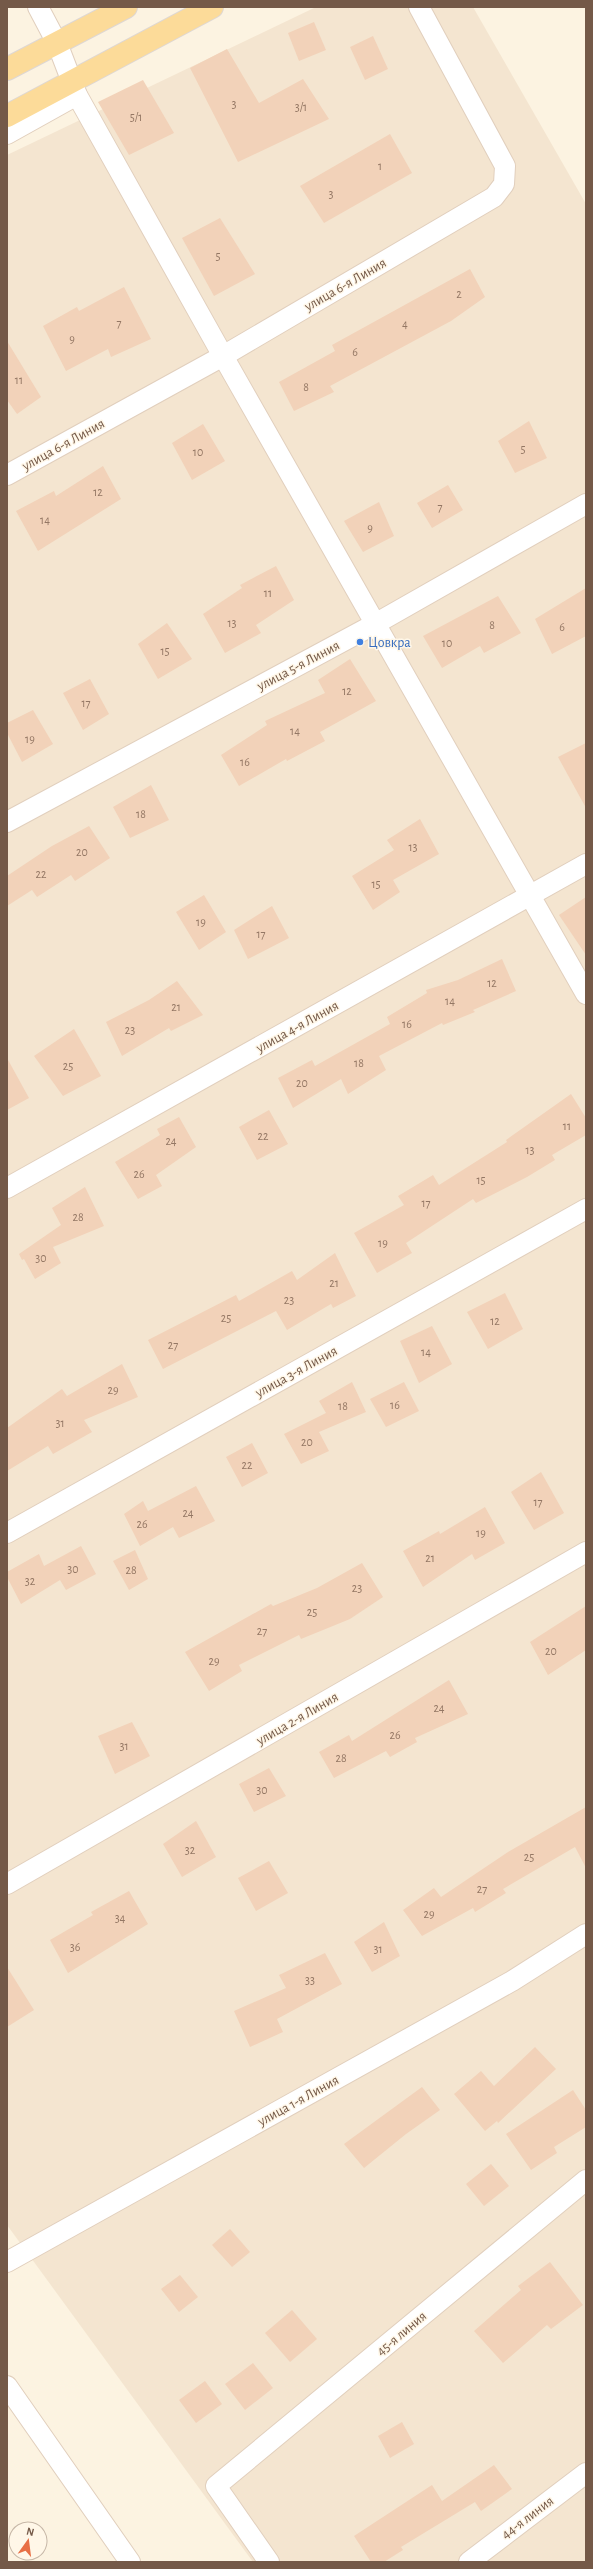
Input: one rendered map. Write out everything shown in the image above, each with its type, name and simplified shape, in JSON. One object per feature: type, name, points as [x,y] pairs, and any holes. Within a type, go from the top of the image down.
[{"type":"main road","points":[[7,69],[126,7]]},
{"type":"main road","points":[[7,116],[74,88],[212,7]]},
{"type":"street","points":[[38,7],[57,43],[74,88],[223,356],[586,994]]},
{"type":"street","name":"улица 6-я Линия","points":[[7,474],[223,356],[494,197],[504,184],[505,166],[419,7]]},
{"type":"street","points":[[7,134],[74,88]]},
{"type":"street","name":"улица 5-я Линия","points":[[7,822],[375,624],[586,504]]},
{"type":"street","name":"улица 4-я Линия","points":[[7,1188],[586,864]]},
{"type":"street","name":"улица 3-я Линия","points":[[7,1533],[586,1209]]},
{"type":"street","name":"улица 2-я Линия","points":[[7,1884],[586,1552]]},
{"type":"street","name":"улица 1-я Линия","points":[[7,2262],[512,1981],[586,1934]]},
{"type":"street","name":"45-я линия","points":[[269,2562],[216,2486],[586,2180]]},
{"type":"street","points":[[7,2386],[130,2562]]},
{"type":"street","name":"44-я линия","points":[[469,2562],[586,2473]]},
{"type":"shaded area","points":[[316,7],[473,7],[586,204],[586,2562],[253,2562],[7,2225],[7,155]]},
{"type":"building","points":[[314,22],[326,50],[299,61],[288,33]]},
{"type":"building","points":[[373,36],[388,69],[365,80],[350,47]]},
{"type":"building","points":[[227,49],[259,103],[303,79],[329,119],[238,162],[190,68]]},
{"type":"building","points":[[143,80],[174,133],[129,155],[98,102]]},
{"type":"building","points":[[390,134],[412,173],[324,223],[300,186]]},
{"type":"building","points":[[220,218],[255,274],[214,296],[182,238]]},
{"type":"building","points":[[470,269],[485,297],[451,321],[330,386],[334,392],[294,411],[279,382],[335,351],[332,345]]},
{"type":"building","points":[[124,287],[151,339],[111,357],[108,349],[66,371],[43,326],[77,307],[79,311]]},
{"type":"building","points":[[7,341],[41,397],[17,414],[7,400]]},
{"type":"building","points":[[529,421],[547,458],[515,473],[498,441]]},
{"type":"building","points":[[203,424],[225,461],[192,480],[172,443]]},
{"type":"building","points":[[103,466],[121,499],[38,551],[16,511],[54,491],[56,496]]},
{"type":"building","points":[[448,485],[463,510],[432,528],[417,503]]},
{"type":"building","points":[[379,502],[394,536],[363,552],[344,521]]},
{"type":"building","points":[[276,566],[294,600],[256,625],[261,633],[225,653],[203,614],[242,588],[240,585]]},
{"type":"building","points":[[586,588],[586,636],[552,654],[535,619]]},
{"type":"building","points":[[498,596],[521,633],[484,653],[480,646],[442,668],[423,636]]},
{"type":"building","points":[[167,623],[192,659],[158,679],[138,644]]},
{"type":"building","points":[[350,659],[376,701],[320,732],[325,741],[287,761],[286,759],[239,786],[221,755],[267,725],[265,721],[325,693],[318,680]]},
{"type":"building","points":[[90,679],[109,714],[83,730],[63,693]]},
{"type":"building","points":[[33,710],[53,744],[22,762],[7,733],[7,723]]},
{"type":"building","points":[[586,743],[586,808],[558,757]]},
{"type":"building","points":[[151,785],[169,820],[130,838],[113,807]]},
{"type":"building","points":[[420,819],[439,854],[393,880],[400,892],[373,910],[352,876],[394,850],[387,840]]},
{"type":"building","points":[[89,826],[110,858],[75,881],[71,875],[37,897],[32,890],[7,906],[7,876],[52,846]]},
{"type":"building","points":[[204,895],[226,932],[199,950],[176,912]]},
{"type":"building","points":[[586,897],[586,955],[559,915]]},
{"type":"building","points":[[272,906],[289,938],[248,959],[234,930]]},
{"type":"building","points":[[502,959],[516,991],[473,1010],[475,1012],[443,1025],[442,1023],[379,1056],[386,1070],[348,1094],[341,1079],[293,1108],[278,1078],[312,1060],[315,1066],[390,1024],[387,1017],[427,993],[426,990],[458,980]]},
{"type":"building","points":[[177,981],[203,1015],[171,1031],[169,1028],[122,1056],[106,1022],[149,1000]]},
{"type":"building","points":[[74,1029],[101,1076],[63,1096],[34,1056]]},
{"type":"building","points":[[7,1058],[29,1098],[7,1110]]},
{"type":"building","points":[[571,1094],[586,1118],[586,1135],[552,1155],[555,1160],[527,1177],[476,1203],[473,1199],[406,1243],[412,1253],[377,1273],[354,1233],[404,1205],[398,1196],[433,1175],[439,1185],[507,1142],[506,1140]]},
{"type":"building","points":[[269,1110],[288,1144],[257,1160],[239,1127]]},
{"type":"building","points":[[179,1117],[196,1147],[156,1175],[162,1186],[138,1199],[115,1162],[160,1135],[157,1129]]},
{"type":"building","points":[[85,1187],[104,1226],[53,1247],[61,1263],[35,1279],[24,1259],[22,1260],[19,1254],[61,1225],[52,1208]]},
{"type":"building","points":[[335,1253],[356,1296],[333,1308],[331,1304],[287,1330],[276,1311],[163,1369],[148,1340],[236,1295],[239,1301],[292,1271],[297,1280]]},
{"type":"building","points":[[505,1293],[523,1329],[488,1349],[467,1312]]},
{"type":"building","points":[[432,1326],[452,1364],[419,1383],[400,1341]]},
{"type":"building","points":[[122,1364],[138,1397],[84,1420],[92,1432],[53,1454],[48,1446],[7,1471],[7,1428],[62,1389],[67,1396]]},
{"type":"building","points":[[352,1382],[366,1412],[319,1432],[329,1451],[301,1464],[284,1434],[326,1413],[319,1401]]},
{"type":"building","points":[[404,1382],[419,1411],[386,1427],[370,1399]]},
{"type":"building","points":[[252,1443],[268,1473],[242,1487],[226,1457]]},
{"type":"building","points":[[541,1472],[564,1513],[534,1530],[511,1492]]},
{"type":"building","points":[[196,1486],[215,1521],[179,1538],[173,1527],[140,1546],[124,1514],[143,1501],[148,1511]]},
{"type":"building","points":[[485,1507],[505,1543],[475,1560],[472,1554],[423,1587],[403,1551],[439,1531],[440,1534]]},
{"type":"building","points":[[81,1546],[96,1574],[66,1590],[60,1580],[21,1604],[7,1577],[7,1572],[39,1554],[44,1566]]},
{"type":"building","points":[[135,1550],[148,1579],[129,1590],[113,1561]]},
{"type":"building","points":[[362,1563],[383,1597],[350,1619],[301,1639],[299,1635],[239,1665],[242,1671],[209,1691],[185,1652],[271,1604],[273,1606],[317,1588]]},
{"type":"building","points":[[586,1606],[586,1650],[548,1675],[530,1642]]},
{"type":"building","points":[[449,1680],[468,1714],[415,1738],[417,1742],[390,1757],[386,1751],[334,1778],[319,1752],[349,1735],[352,1741]]},
{"type":"building","points":[[132,1722],[150,1756],[115,1774],[98,1736]]},
{"type":"building","points":[[269,1768],[286,1796],[254,1812],[239,1784]]},
{"type":"building","points":[[586,1807],[586,1868],[575,1847],[503,1889],[506,1893],[475,1912],[473,1908],[422,1936],[403,1910],[434,1888],[441,1897],[508,1852]]},
{"type":"building","points":[[196,1821],[216,1857],[182,1877],[163,1844]]},
{"type":"building","points":[[269,1861],[288,1893],[256,1911],[238,1878]]},
{"type":"building","points":[[129,1891],[148,1924],[68,1973],[50,1940],[93,1915],[91,1912]]},
{"type":"building","points":[[384,1922],[400,1956],[372,1972],[354,1942]]},
{"type":"building","points":[[325,1953],[342,1984],[277,2019],[283,2032],[250,2047],[234,2011],[286,1988],[279,1975]]},
{"type":"building","points":[[7,1967],[34,2010],[7,2027]]},
{"type":"building","points":[[535,2047],[556,2069],[498,2123],[497,2121],[485,2131],[454,2094],[481,2071],[494,2086]]},
{"type":"building","points":[[422,2087],[440,2110],[406,2134],[364,2168],[344,2144]]},
{"type":"building","points":[[573,2090],[586,2110],[586,2127],[554,2147],[557,2153],[531,2170],[506,2134]]},
{"type":"building","points":[[491,2164],[509,2186],[484,2206],[466,2184]]},
{"type":"building","points":[[230,2229],[250,2252],[232,2267],[212,2245]]},
{"type":"building","points":[[550,2262],[583,2305],[551,2329],[547,2325],[503,2363],[474,2331],[521,2290],[518,2286]]},
{"type":"building","points":[[180,2275],[198,2297],[179,2312],[161,2289]]},
{"type":"building","points":[[292,2310],[317,2339],[290,2362],[265,2333]]},
{"type":"building","points":[[253,2363],[273,2388],[245,2410],[225,2384]]},
{"type":"building","points":[[205,2381],[222,2404],[196,2423],[179,2400]]},
{"type":"building","points":[[402,2422],[414,2444],[390,2458],[378,2436]]},
{"type":"building","points":[[494,2465],[512,2489],[481,2511],[475,2502],[401,2547],[403,2550],[384,2562],[371,2562],[354,2536],[432,2485],[442,2501]]},
{"type":"place","name":"Цовкра","points":[[360,642]]}]
